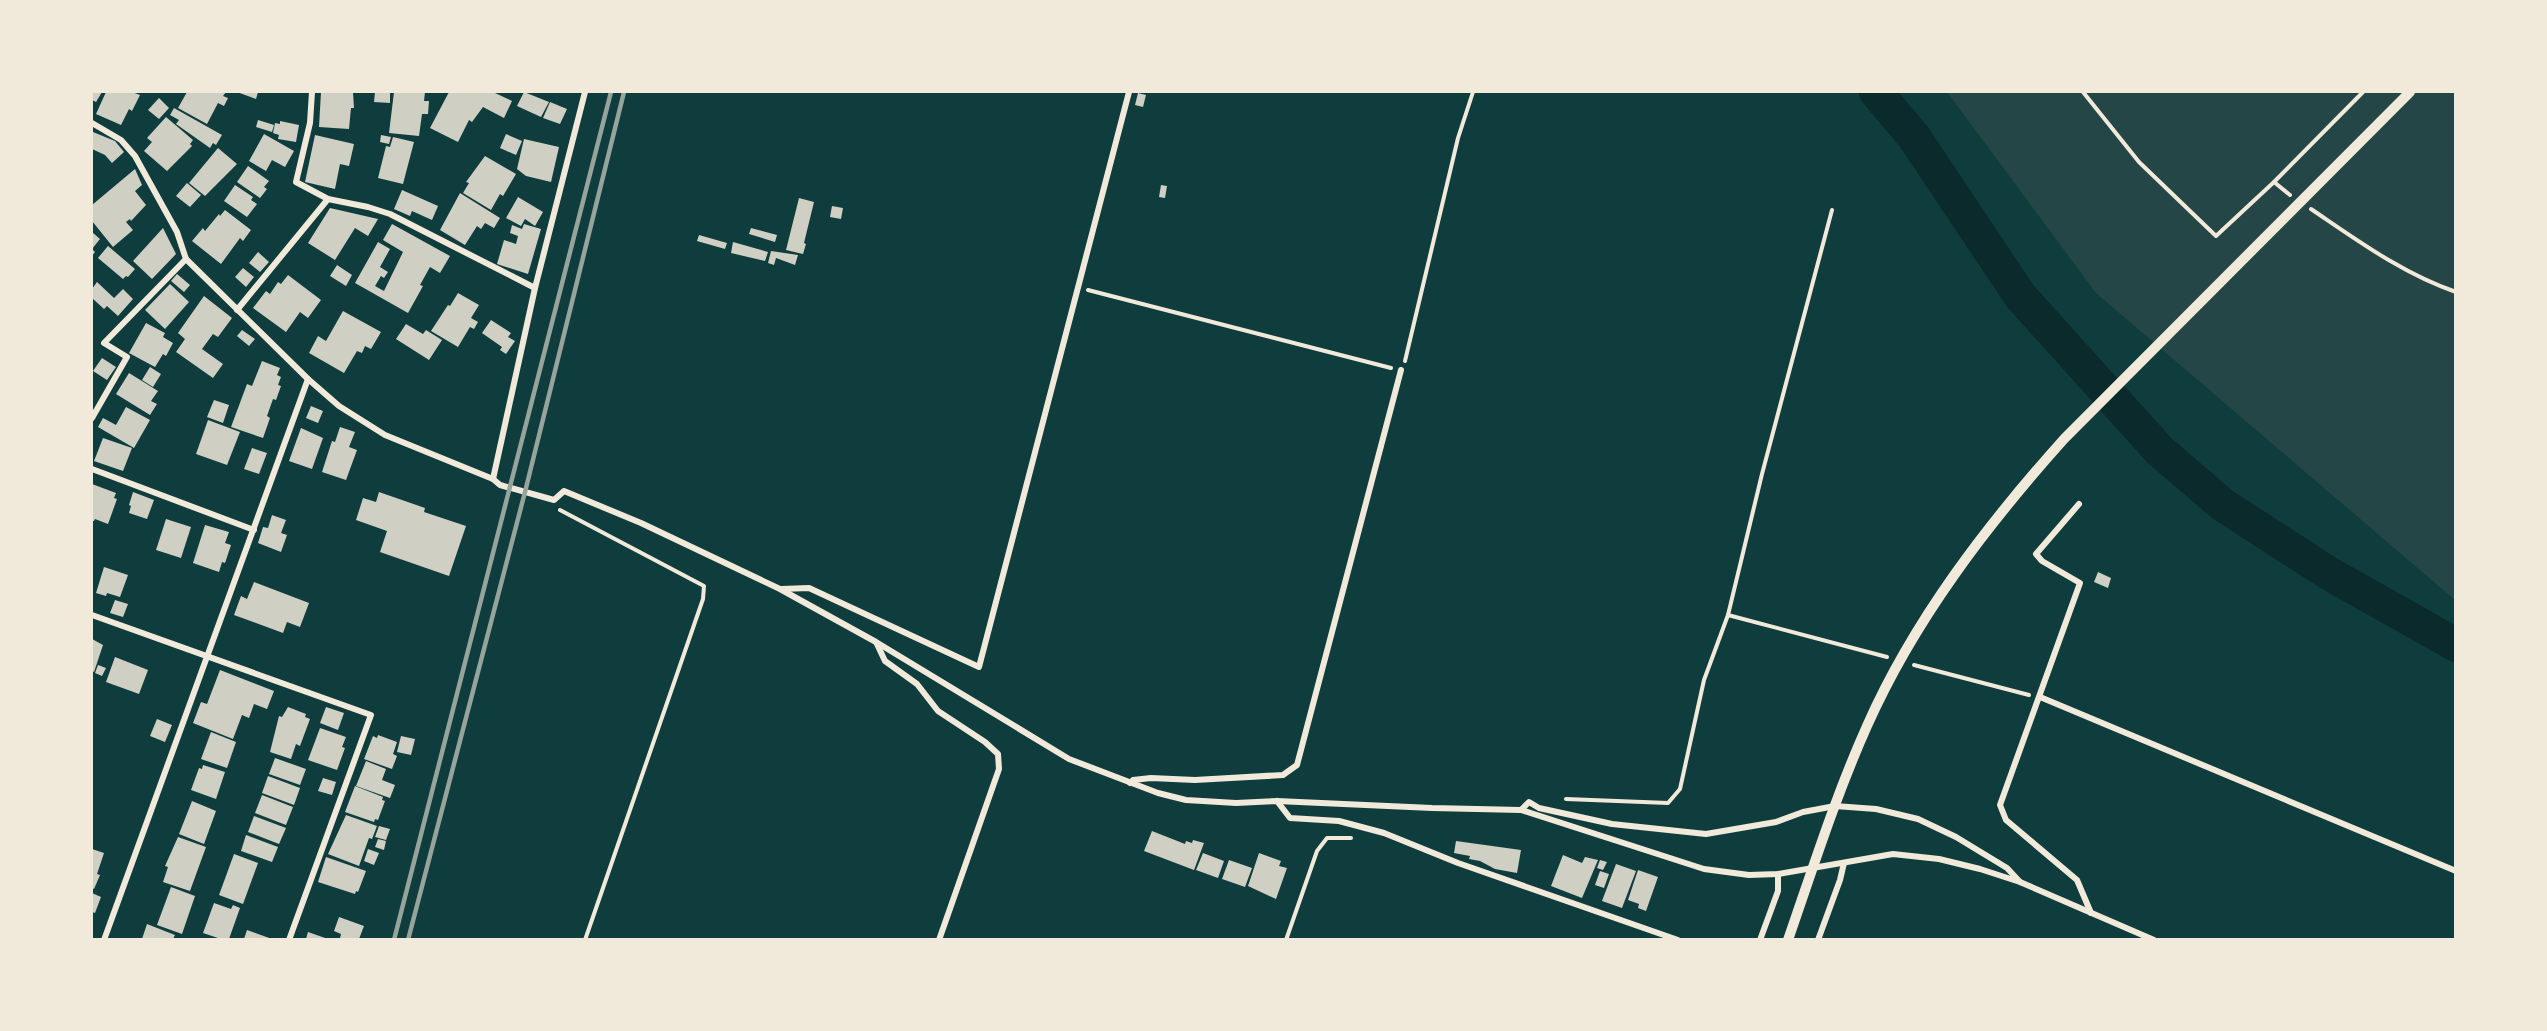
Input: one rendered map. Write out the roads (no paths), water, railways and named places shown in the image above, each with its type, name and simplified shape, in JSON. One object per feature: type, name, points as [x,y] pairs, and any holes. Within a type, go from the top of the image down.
[{"type":"street","points":[[312,92],[310,123],[296,182],[328,199],[390,214],[535,288]]},
{"type":"street","points":[[493,479],[535,288],[585,92]]},
{"type":"street","points":[[780,590],[809,588],[979,667],[1129,92]]},
{"type":"street","points":[[1788,939],[1835,806],[1867,725],[1909,646],[1962,563],[2017,491],[2072,430],[2410,92]]},
{"type":"street","points":[[92,123],[121,140],[135,156],[177,232],[186,259],[308,379],[339,406],[385,435],[493,479],[500,485],[554,500],[564,491],[642,523],[780,590],[876,642],[1069,759],[1158,793],[1186,800],[1521,810],[1704,869],[1749,875],[1778,874],[1893,854],[1927,858],[1980,868],[2020,882],[2154,939]]},
{"type":"street","points":[[237,310],[328,199]]},
{"type":"street","points":[[92,418],[127,357],[104,343],[186,259]]},
{"type":"street","points":[[1130,783],[1133,780],[1151,777],[1195,780],[1283,775],[1297,765],[1401,370]]},
{"type":"street","points":[[104,939],[308,379]]},
{"type":"street","points":[[92,469],[254,530]]},
{"type":"street","points":[[2079,504],[2037,554],[2042,561],[2080,583],[2000,805],[2006,820],[2077,880],[2091,913]]},
{"type":"street","points":[[92,615],[371,716],[289,939]]},
{"type":"street","points":[[876,642],[885,661],[917,684],[938,711],[985,742],[998,754],[999,769],[939,939]]},
{"type":"street","points":[[2040,697],[2456,871]]},
{"type":"street","points":[[1277,801],[1290,818],[1339,821],[1384,833],[1458,863],[1678,939]]},
{"type":"street","points":[[1521,810],[1529,802],[1539,808],[1612,824],[1706,834],[1776,822],[1803,812],[1835,806],[1876,809],[1918,819],[1956,837],[2007,868],[2020,882]]},
{"type":"street","points":[[1818,939],[1840,880],[1844,862]]},
{"type":"street","points":[[1760,939],[1778,891],[1778,874]]},
{"type":"street","points":[[2134,932],[2139,939]]},
{"type":"waterway","points":[[1876,92],[1914,137],[2021,297],[2160,451],[2223,505],[2330,574],[2456,645]]},
{"type":"railway","points":[[394,940],[611,92]]},
{"type":"railway","points":[[408,940],[525,492],[624,92]]}]
